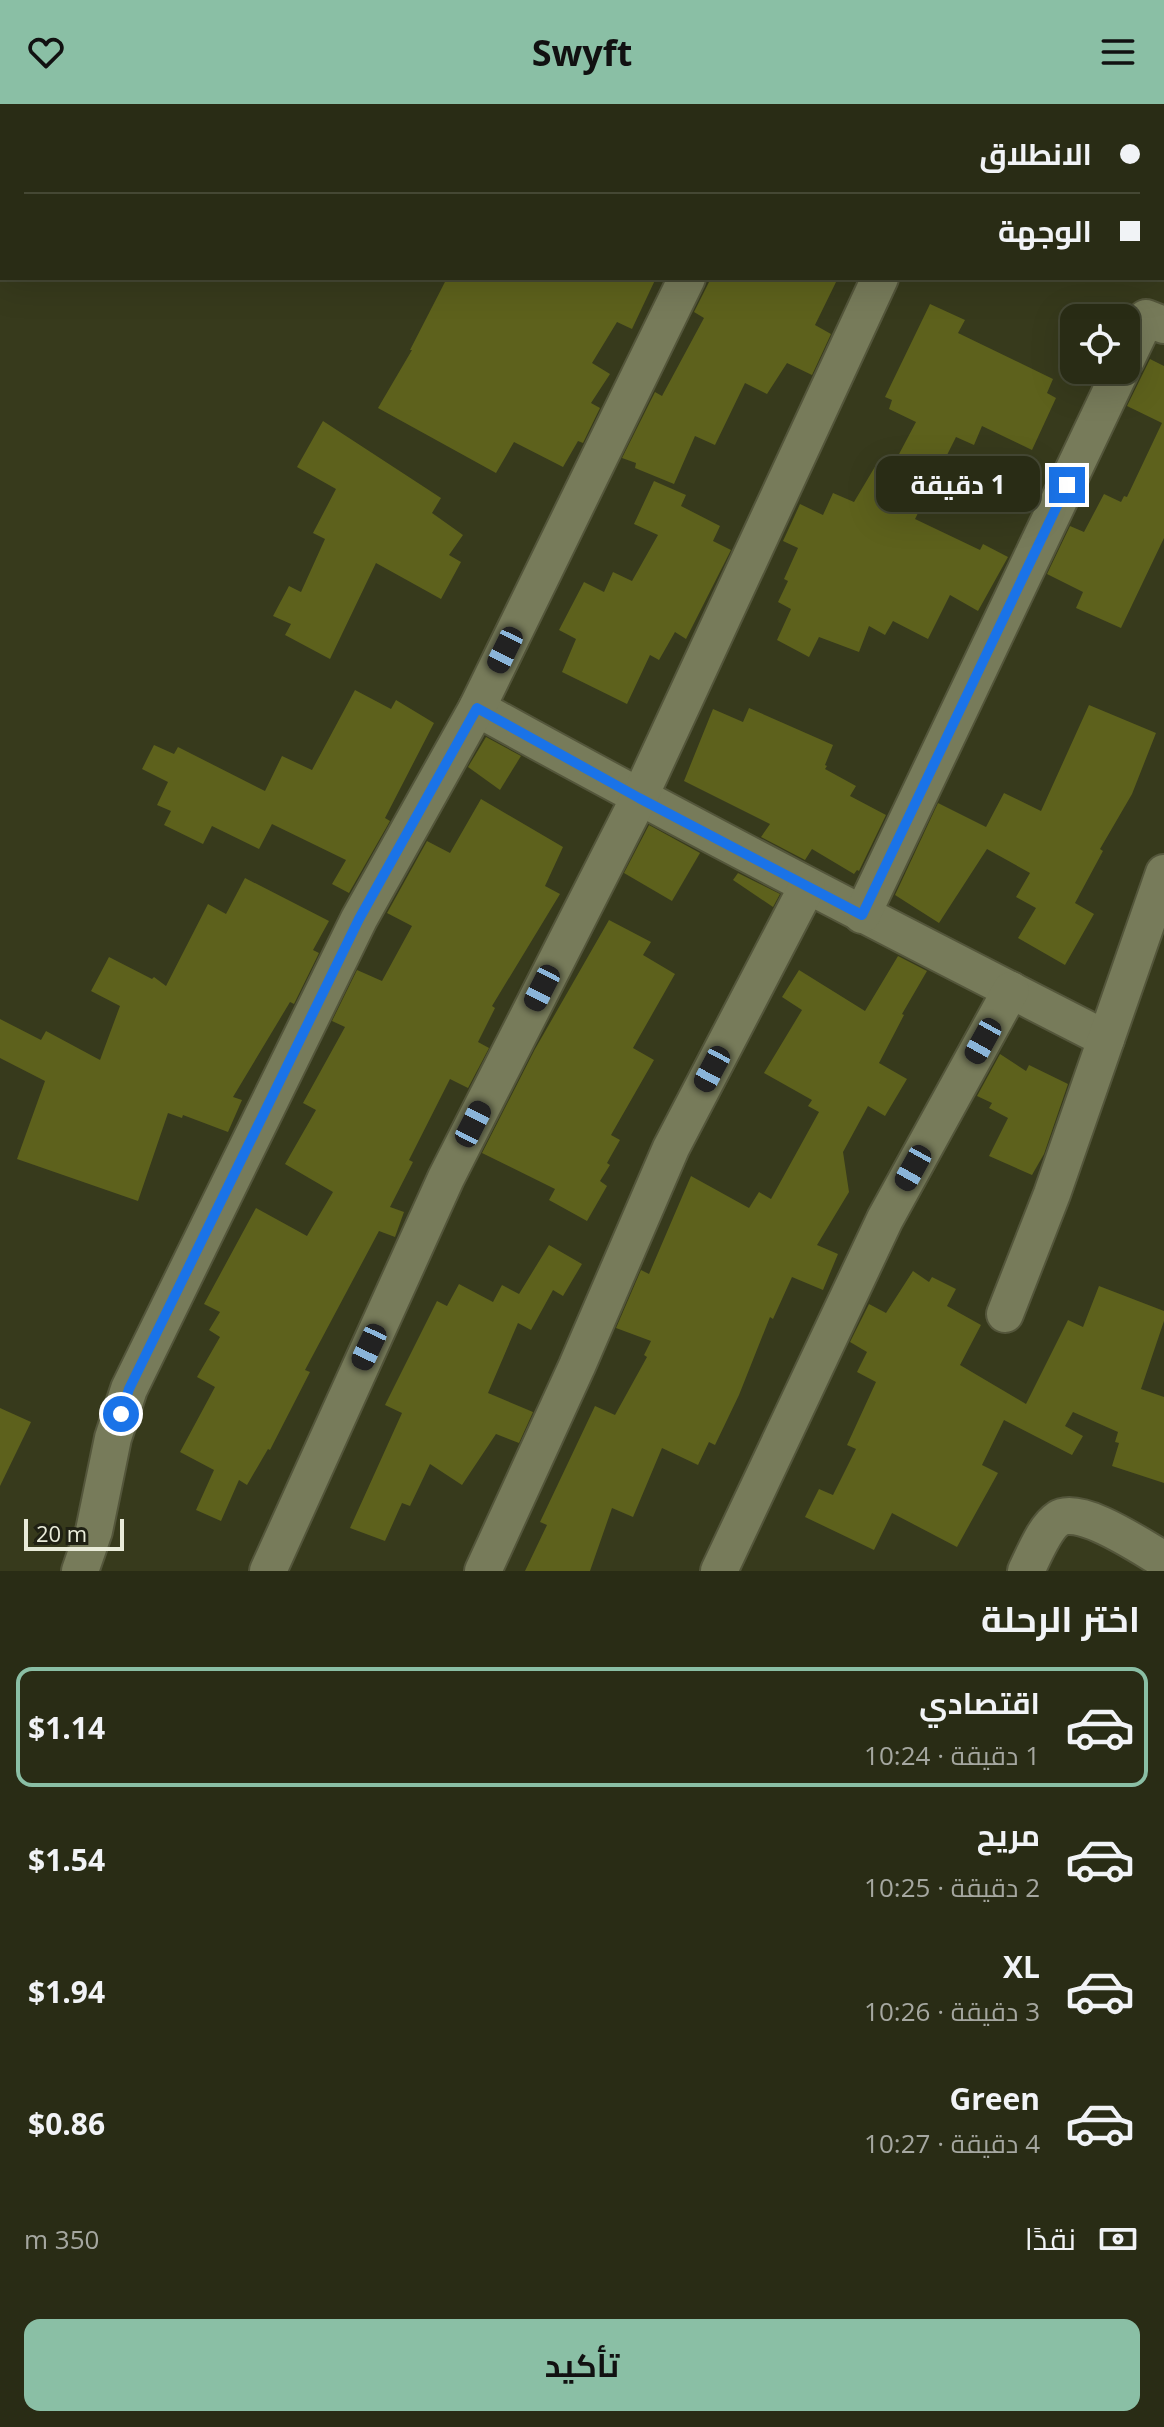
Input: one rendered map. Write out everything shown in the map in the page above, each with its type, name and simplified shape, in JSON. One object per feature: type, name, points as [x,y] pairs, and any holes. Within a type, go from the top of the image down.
[{"type":"street","points":[[80,1571],[94,1531],[113,1438],[129,1389],[359,919],[477,708],[686,280]]},
{"type":"street","points":[[268,1571],[446,1178],[639,798],[879,280]]},
{"type":"street","points":[[1140,331],[1146,318],[1164,325]]},
{"type":"street","points":[[862,915],[1114,384]]},
{"type":"street","points":[[477,708],[807,887],[1106,1039]]},
{"type":"street","points":[[1005,1314],[1052,1194],[1164,873]]},
{"type":"street","points":[[483,1571],[577,1366],[671,1148],[807,887]]},
{"type":"street","points":[[719,1571],[885,1219],[1011,990]]},
{"type":"street","points":[[1026,1571],[1051,1525],[1060,1517],[1070,1515],[1093,1521],[1164,1560]]},
{"type":"building","points":[[446,280],[655,280],[632,329],[617,322],[592,363],[610,374],[591,403],[600,408],[583,443],[578,441],[563,467],[514,442],[496,473],[378,408]]},
{"type":"building","points":[[710,280],[837,280],[815,325],[831,334],[812,375],[787,363],[767,394],[745,383],[715,445],[695,436],[674,484],[635,468],[636,463],[622,458],[655,392],[662,396],[704,318],[694,312]]},
{"type":"building","points":[[930,304],[965,320],[958,333],[1053,379],[1047,393],[1056,398],[1032,450],[982,426],[974,445],[956,437],[915,519],[980,550],[983,544],[1008,557],[978,611],[950,595],[928,639],[893,621],[885,635],[869,626],[859,652],[819,637],[809,657],[777,640],[791,609],[778,602],[798,548],[783,541],[800,504],[823,515],[833,493],[854,502],[876,465],[889,473],[916,422],[889,409],[892,400],[885,397]]},
{"type":"building","points":[[1150,359],[1164,366],[1164,538],[1121,628],[1076,608],[1083,592],[1047,574],[1070,526],[1084,532],[1104,494],[1121,502],[1124,496],[1127,497],[1162,423],[1127,406]]},
{"type":"building","points":[[323,421],[441,498],[432,513],[463,535],[449,555],[461,562],[441,599],[376,563],[330,659],[285,635],[291,624],[273,616],[289,586],[301,592],[325,539],[313,533],[336,489],[297,467]]},
{"type":"building","points":[[654,481],[686,495],[681,506],[720,526],[713,541],[731,550],[686,639],[675,632],[659,660],[650,655],[627,704],[562,672],[576,639],[559,630],[584,582],[604,592],[613,572],[632,581],[658,535],[634,524]]},
{"type":"building","points":[[355,690],[391,709],[396,700],[434,723],[385,818],[390,821],[349,893],[332,884],[346,860],[272,824],[259,849],[212,826],[203,844],[164,825],[171,811],[157,805],[168,782],[142,769],[154,745],[174,754],[178,747],[265,791],[282,756],[312,770]]},
{"type":"building","points":[[1089,705],[1156,733],[1132,794],[1100,849],[1103,851],[1075,903],[1094,914],[1065,965],[1018,938],[1036,908],[1016,897],[1030,873],[987,849],[939,923],[895,895],[938,803],[986,827],[1004,793],[1041,811]]},
{"type":"building","points":[[749,708],[833,745],[825,769],[856,786],[850,796],[886,815],[859,871],[854,874],[812,849],[805,860],[761,837],[770,824],[684,781],[713,709],[743,722]]},
{"type":"building","points":[[486,737],[521,756],[500,790],[468,767]]},
{"type":"building","points":[[481,799],[563,847],[545,886],[560,894],[492,1006],[495,1008],[478,1042],[489,1048],[468,1088],[450,1079],[409,1160],[413,1162],[390,1207],[404,1212],[395,1237],[379,1231],[305,1370],[310,1372],[270,1450],[247,1485],[239,1480],[221,1521],[196,1510],[214,1470],[180,1452],[215,1387],[197,1377],[220,1337],[209,1330],[220,1312],[204,1304],[256,1208],[307,1236],[333,1192],[285,1164],[316,1110],[303,1103],[345,1027],[332,1021],[357,970],[382,981],[412,926],[387,913],[427,841],[450,853]]},
{"type":"building","points":[[649,825],[700,853],[672,901],[624,873]]},
{"type":"building","points":[[738,873],[780,894],[773,907],[733,880]]},
{"type":"building","points":[[245,878],[329,921],[313,950],[319,953],[294,1004],[290,1002],[233,1097],[242,1100],[228,1132],[183,1115],[182,1118],[168,1113],[138,1201],[17,1159],[45,1081],[0,1058],[0,1019],[41,1040],[46,1031],[100,1060],[120,1006],[91,991],[109,957],[152,979],[154,977],[166,986],[208,904],[226,914]]},
{"type":"building","points":[[609,920],[651,942],[643,955],[675,974],[633,1048],[654,1060],[611,1135],[620,1140],[600,1181],[607,1186],[587,1221],[549,1200],[555,1189],[482,1153],[535,1049]]},
{"type":"building","points":[[898,956],[927,971],[879,1063],[907,1079],[885,1116],[868,1106],[843,1152],[849,1192],[817,1245],[838,1254],[823,1290],[792,1277],[773,1319],[770,1317],[715,1445],[709,1442],[698,1465],[662,1448],[633,1517],[612,1508],[590,1571],[525,1571],[547,1525],[540,1522],[595,1406],[615,1415],[647,1357],[644,1355],[651,1341],[616,1328],[641,1270],[649,1274],[691,1176],[749,1208],[759,1192],[771,1199],[819,1112],[808,1106],[812,1100],[764,1073],[802,1010],[782,997],[799,970],[865,1011]]},
{"type":"building","points":[[1000,1054],[1026,1071],[1029,1065],[1068,1084],[1044,1154],[1032,1175],[989,1156],[1008,1118],[989,1108],[992,1103],[977,1096]]},
{"type":"building","points":[[549,1245],[582,1264],[563,1296],[553,1290],[531,1330],[518,1323],[488,1393],[533,1412],[519,1443],[496,1434],[462,1485],[430,1464],[410,1506],[402,1503],[385,1541],[350,1528],[402,1413],[385,1405],[437,1301],[447,1306],[459,1284],[493,1302],[502,1285],[519,1294]]},
{"type":"building","points":[[913,1271],[929,1282],[932,1277],[956,1289],[947,1306],[981,1325],[960,1365],[1026,1404],[1068,1320],[1083,1327],[1099,1286],[1164,1311],[1164,1321],[1141,1389],[1164,1397],[1164,1483],[1112,1466],[1119,1443],[1115,1442],[1118,1432],[1073,1412],[1065,1426],[1083,1436],[1072,1455],[1004,1420],[982,1465],[998,1473],[957,1547],[892,1513],[874,1550],[805,1517],[819,1489],[833,1495],[856,1449],[847,1445],[876,1382],[857,1372],[867,1352],[850,1342],[869,1304],[886,1313]]},
{"type":"building","points":[[0,1408],[31,1422],[0,1486]]},
{"type":"route","points":[[121,1414],[129,1389],[359,919],[477,708],[639,798],[862,915],[1067,485]]}]
